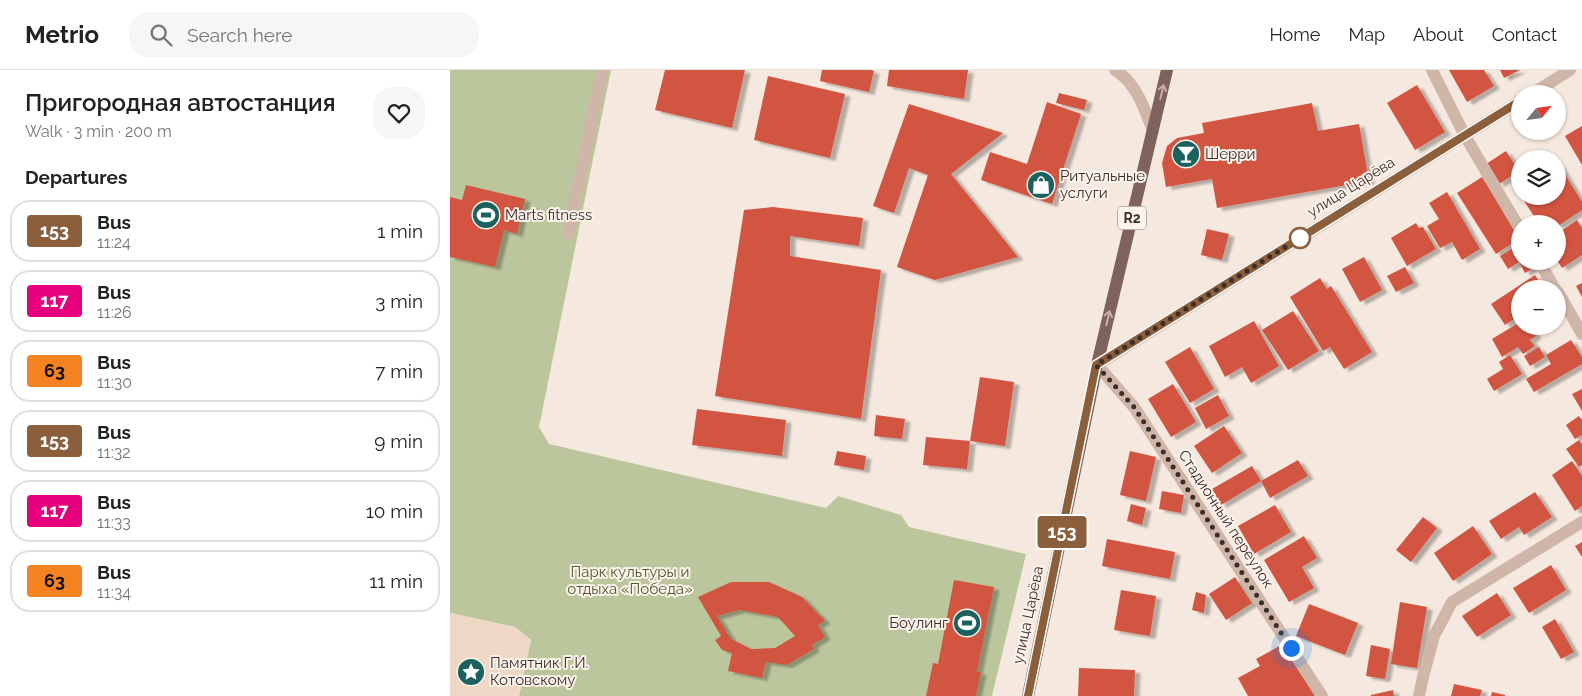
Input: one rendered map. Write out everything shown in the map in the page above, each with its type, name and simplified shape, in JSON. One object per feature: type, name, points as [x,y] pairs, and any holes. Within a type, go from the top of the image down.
[{"type":"main road","name":"улица Царёва","points":[[1028,696],[1096,365],[1168,70]]},
{"type":"street","points":[[568,234],[602,70]]},
{"type":"street","points":[[1115,70],[1134,89],[1153,131]]},
{"type":"street","points":[[1432,70],[1465,136],[1512,215]]},
{"type":"street","points":[[1546,85],[1570,70]]},
{"type":"street","name":"улица Царёва","points":[[1096,365],[1511,107]]},
{"type":"street","points":[[1566,306],[1582,334]]},
{"type":"street","name":"Стадионный переулок","points":[[1096,365],[1134,407],[1322,696]]},
{"type":"street","points":[[1419,696],[1434,636],[1452,602],[1582,522]]},
{"type":"green space","name":"Парк культуры и отдыха «Победа»","points":[[450,70],[611,70],[539,427],[549,444],[826,508],[838,496],[901,515],[909,527],[1026,554],[992,696],[519,696],[531,640],[515,627],[450,613]]},
{"type":"shaded area","points":[[450,613],[515,627],[531,640],[519,696],[450,696]]},
{"type":"building","points":[[665,70],[745,70],[732,128],[655,110]]},
{"type":"building","points":[[822,70],[874,71],[869,92],[820,81]]},
{"type":"building","points":[[889,70],[968,70],[964,99],[887,86]]},
{"type":"building","points":[[1449,70],[1484,70],[1494,86],[1467,102]]},
{"type":"building","points":[[1500,70],[1520,70],[1504,78]]},
{"type":"building","points":[[768,76],[845,94],[830,158],[754,140]]},
{"type":"building","points":[[1417,85],[1445,132],[1415,150],[1387,103]]},
{"type":"building","points":[[1059,93],[1087,100],[1084,110],[1056,103]]},
{"type":"building","points":[[1047,102],[1081,114],[1052,204],[981,180],[990,152],[1027,164]]},
{"type":"building","points":[[1312,103],[1318,131],[1359,124],[1369,181],[1217,208],[1212,179],[1166,187],[1162,163],[1167,146],[1177,138],[1204,133],[1202,123]]},
{"type":"building","points":[[909,104],[1003,133],[951,174],[1018,257],[935,280],[897,267],[928,175],[909,168],[894,213],[873,206]]},
{"type":"building","points":[[1582,126],[1582,165],[1566,138],[1566,135]]},
{"type":"building","points":[[1506,151],[1511,159],[1511,176],[1499,184],[1486,164]]},
{"type":"building","points":[[1566,176],[1582,202],[1582,210],[1566,221],[1566,215],[1533,215],[1527,205],[1566,205]]},
{"type":"building","points":[[1482,177],[1511,224],[1511,244],[1496,254],[1457,193]]},
{"type":"building","name":"Marts fitness","points":[[466,185],[525,199],[517,234],[504,230],[495,267],[450,257],[450,197],[462,200]]},
{"type":"building","points":[[1447,192],[1480,249],[1462,260],[1452,242],[1440,248],[1427,226],[1439,219],[1429,203]]},
{"type":"building","points":[[773,207],[863,218],[859,246],[790,236],[790,256],[881,270],[861,419],[715,396],[744,210]]},
{"type":"building","points":[[1577,220],[1582,228],[1582,255],[1566,265],[1566,228]]},
{"type":"building","points":[[1416,223],[1419,228],[1423,227],[1436,249],[1407,266],[1391,238]]},
{"type":"building","points":[[1207,229],[1229,234],[1222,260],[1201,255]]},
{"type":"building","points":[[1511,249],[1511,267],[1508,269],[1500,256]]},
{"type":"building","points":[[1364,257],[1382,290],[1360,302],[1342,269]]},
{"type":"building","points":[[1405,267],[1414,283],[1396,292],[1387,276]]},
{"type":"building","points":[[1535,275],[1538,280],[1527,280]]},
{"type":"building","points":[[1320,278],[1327,289],[1331,286],[1372,352],[1344,369],[1330,347],[1323,351],[1290,297]]},
{"type":"building","points":[[1582,283],[1582,297],[1576,286]]},
{"type":"building","points":[[1511,291],[1511,321],[1505,325],[1491,304]]},
{"type":"building","points":[[1293,311],[1319,351],[1288,370],[1262,330]]},
{"type":"building","points":[[1254,321],[1279,366],[1251,383],[1242,367],[1225,377],[1209,346]]},
{"type":"building","points":[[1511,327],[1511,335],[1536,336],[1530,340],[1535,346],[1523,354],[1518,347],[1502,357],[1492,339]]},
{"type":"building","points":[[1571,340],[1582,357],[1582,364],[1534,392],[1526,379],[1551,364],[1546,355]]},
{"type":"building","points":[[1190,347],[1214,389],[1190,403],[1165,362]]},
{"type":"building","points":[[1539,347],[1545,357],[1530,366],[1524,356]]},
{"type":"building","points":[[1510,355],[1522,374],[1494,391],[1487,379],[1503,369],[1499,362]]},
{"type":"building","points":[[980,377],[1014,382],[1005,446],[970,441]]},
{"type":"building","points":[[1173,384],[1196,422],[1171,437],[1148,399]]},
{"type":"building","points":[[1582,389],[1582,411],[1572,394]]},
{"type":"building","points":[[1218,395],[1229,416],[1206,429],[1195,408]]},
{"type":"building","points":[[697,409],[786,420],[782,456],[692,445]]},
{"type":"building","points":[[876,415],[905,419],[902,439],[874,436]]},
{"type":"building","points":[[1579,416],[1582,420],[1582,435],[1575,439],[1566,425]]},
{"type":"building","points":[[1224,426],[1242,453],[1212,473],[1194,446]]},
{"type":"building","points":[[926,437],[970,441],[967,469],[923,465]]},
{"type":"building","points":[[1579,440],[1582,444],[1582,465],[1579,467],[1566,449]]},
{"type":"building","points":[[837,451],[866,456],[864,470],[834,465]]},
{"type":"building","points":[[1130,451],[1156,457],[1146,501],[1120,495]]},
{"type":"building","points":[[1298,460],[1308,476],[1270,498],[1261,481]]},
{"type":"building","points":[[1572,461],[1582,476],[1582,506],[1575,511],[1552,475]]},
{"type":"building","points":[[1252,466],[1261,481],[1221,505],[1212,489]]},
{"type":"building","points":[[1162,491],[1184,495],[1181,513],[1159,509]]},
{"type":"building","points":[[1535,492],[1552,517],[1524,535],[1519,527],[1501,539],[1489,521]]},
{"type":"building","points":[[1131,504],[1146,508],[1142,525],[1127,521]]},
{"type":"building","points":[[1275,505],[1291,532],[1254,554],[1238,526]]},
{"type":"building","points":[[1423,517],[1437,528],[1411,562],[1396,550]]},
{"type":"building","points":[[1473,526],[1492,554],[1453,581],[1434,553]]},
{"type":"building","points":[[1304,536],[1317,558],[1302,567],[1314,588],[1289,602],[1264,560]]},
{"type":"building","points":[[1107,539],[1175,552],[1170,579],[1102,566]]},
{"type":"building","points":[[1582,542],[1582,557],[1575,546]]},
{"type":"building","points":[[1551,565],[1566,590],[1529,613],[1513,588]]},
{"type":"building","points":[[1235,577],[1252,603],[1226,620],[1209,594]]},
{"type":"building","points":[[954,580],[994,587],[977,672],[981,672],[976,696],[926,696],[933,663],[938,664]]},
{"type":"building","points":[[731,582],[769,582],[802,597],[825,621],[818,625],[825,637],[812,645],[814,649],[787,665],[766,662],[762,678],[728,671],[732,653],[722,650],[715,640],[721,636],[698,597]],"holes":[[[740,610],[778,617],[795,636],[775,648],[751,649],[731,639],[717,616]]]},
{"type":"building","points":[[1121,590],[1156,596],[1150,636],[1114,630]]},
{"type":"building","points":[[1196,592],[1206,595],[1204,613],[1192,610]]},
{"type":"building","points":[[1497,593],[1511,615],[1477,637],[1462,616]]},
{"type":"building","points":[[1400,602],[1427,607],[1417,668],[1391,664]]},
{"type":"building","points":[[1309,604],[1358,623],[1345,655],[1296,636]]},
{"type":"building","points":[[1555,619],[1574,652],[1561,659],[1542,627]]},
{"type":"building","points":[[1285,643],[1315,696],[1248,696],[1238,678],[1260,666],[1256,659]]},
{"type":"building","points":[[1371,645],[1390,649],[1385,679],[1366,676]]},
{"type":"building","points":[[1079,668],[1135,670],[1134,696],[1078,696]]},
{"type":"building","points":[[1454,684],[1482,690],[1480,696],[1451,696]]},
{"type":"building","points":[[1393,690],[1394,696],[1371,696],[1371,695]]},
{"type":"building","points":[[1492,692],[1505,695],[1505,696],[1491,696]]},
{"type":"bus line","name":"153","points":[[1028,696],[1096,365],[1511,107]]},
{"type":"place","name":"Шерри","points":[[1186,154]]},
{"type":"place","name":"Ритуальные услуги","points":[[1041,185]]},
{"type":"place","name":"Marts fitness","points":[[486,215]]},
{"type":"place","name":"Боулинг","points":[[967,623]]},
{"type":"place","name":"Памятник Г.И. Котовскому","points":[[471,672]]},
{"type":"route","points":[[1291,648],[1134,407],[1096,365],[1300,238]]}]
